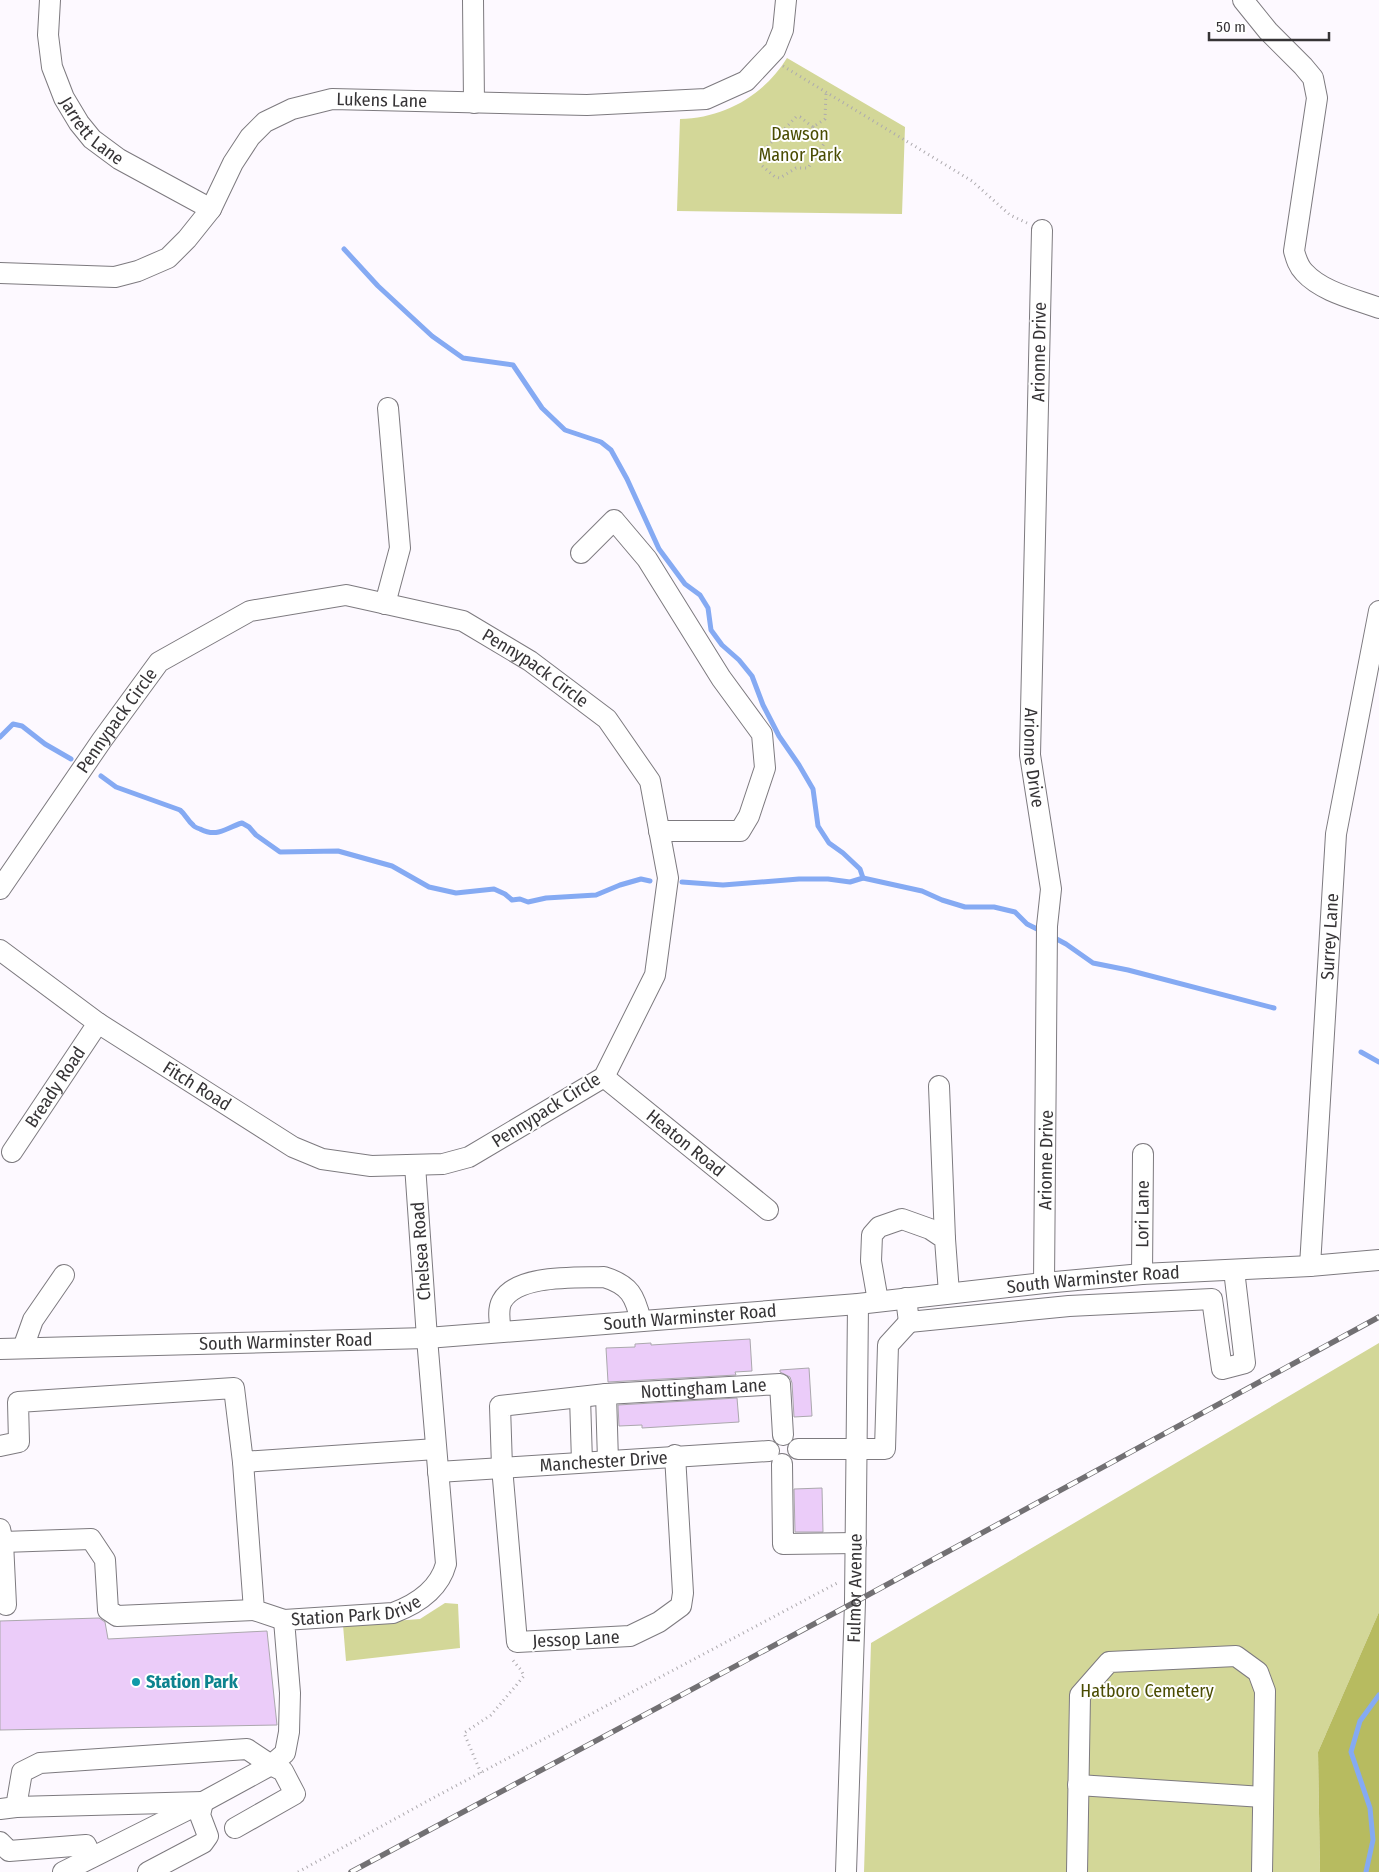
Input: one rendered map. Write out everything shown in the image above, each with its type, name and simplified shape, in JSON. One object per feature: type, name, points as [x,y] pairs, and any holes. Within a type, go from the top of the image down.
[{"type":"street","name":"Jarrett Lane","points":[[50,0],[48,35],[52,66],[64,98],[79,123],[92,139],[119,159],[210,209]]},
{"type":"street","points":[[473,0],[474,103]]},
{"type":"street","name":"Lukens Lane","points":[[0,273],[115,277],[138,271],[168,258],[187,239],[210,209],[233,163],[250,137],[265,122],[292,109],[332,99],[587,105],[706,98],[746,81],[775,50],[783,30],[786,0]]},
{"type":"street","points":[[1243,0],[1268,31],[1313,78],[1317,98],[1294,251],[1298,262],[1304,273],[1324,287],[1379,308]]},
{"type":"street","name":"Arionne Drive","points":[[1030,1310],[1035,1284],[1048,947],[1047,926],[1051,889],[1030,755],[1042,230]]},
{"type":"street","points":[[385,604],[400,548],[388,408]]},
{"type":"street","points":[[581,553],[614,520],[647,559],[721,678],[762,734],[765,768],[749,816],[740,831],[659,831]]},
{"type":"street","name":"Pennypack Circle","points":[[0,889],[102,740],[159,662],[250,611],[346,595],[463,621],[530,661],[606,719],[650,781],[668,878],[654,974],[604,1077],[470,1157],[443,1164],[415,1165]]},
{"type":"street","name":"Surrey Lane","points":[[1310,1266],[1336,834],[1379,611]]},
{"type":"street","name":"Fitch Road","points":[[0,950],[98,1023],[293,1148],[322,1159],[371,1166],[415,1165]]},
{"type":"street","name":"Bready Road","points":[[12,1152],[98,1023]]},
{"type":"street","name":"Heaton Road","points":[[604,1077],[768,1210]]},
{"type":"street","points":[[939,1086],[949,1293]]},
{"type":"street","name":"Lori Lane","points":[[1142,1274],[1144,1154]]},
{"type":"street","name":"Chelsea Road","points":[[415,1165],[427,1338]]},
{"type":"street","points":[[878,1301],[871,1261],[872,1235],[879,1227],[902,1219],[930,1229],[945,1239]]},
{"type":"street","name":"South Warminster Road","points":[[0,1349],[427,1338],[858,1304],[1142,1274],[1310,1266],[1379,1260]]},
{"type":"street","points":[[1208,1271],[1222,1370],[1245,1363],[1234,1270]]},
{"type":"street","points":[[1170,1273],[1174,1301]]},
{"type":"street","points":[[23,1348],[33,1320],[64,1275]]},
{"type":"street","points":[[501,1332],[499,1308],[502,1300],[519,1287],[532,1281],[604,1277],[614,1280],[631,1293],[636,1301],[641,1321]]},
{"type":"street","points":[[1067,1281],[1069,1306]]},
{"type":"street","points":[[906,1298],[909,1322]]},
{"type":"street","points":[[798,1449],[886,1449],[888,1345],[909,1322],[1069,1306],[1212,1299]]},
{"type":"street","name":"Fulmor Avenue","points":[[846,1872],[856,1543],[858,1304]]},
{"type":"street","name":"Station Park Drive","points":[[62,1872],[271,1766],[285,1753],[289,1732],[290,1693],[284,1620],[393,1613],[408,1607],[437,1585],[446,1564],[427,1338]]},
{"type":"street","points":[[858,1356],[888,1357]]},
{"type":"street","name":"Nottingham Lane","points":[[606,1394],[780,1384],[783,1435]]},
{"type":"street","points":[[0,1446],[19,1442],[18,1402],[234,1388],[243,1462],[254,1610]]},
{"type":"street","points":[[582,1462],[580,1397],[606,1394],[608,1461]]},
{"type":"street","name":"Jessop Lane","points":[[580,1397],[500,1406],[502,1467],[517,1642],[630,1636],[659,1622],[681,1606],[683,1593],[675,1455]]},
{"type":"street","points":[[776,1457],[792,1462],[798,1449],[795,1441],[783,1435],[775,1438],[772,1442],[776,1457],[783,1544],[856,1543]]},
{"type":"street","points":[[243,1462],[436,1449]]},
{"type":"street","name":"Manchester Drive","points":[[438,1472],[675,1455],[776,1457]]},
{"type":"street","points":[[6,1605],[2,1536],[91,1539],[105,1560],[108,1610],[117,1616],[254,1610],[284,1620]]},
{"type":"street","points":[[1077,1872],[1080,1695],[1109,1662],[1236,1656],[1258,1672],[1265,1691],[1262,1872]]},
{"type":"street","points":[[148,1872],[202,1843],[208,1836],[200,1815],[203,1802],[8,1808],[22,1772],[40,1763],[247,1749],[271,1766],[283,1771],[295,1794],[235,1828]]},
{"type":"street","points":[[1078,1785],[1263,1798]]},
{"type":"street","points":[[0,1842],[9,1851],[86,1846],[92,1857]]},
{"type":"path","points":[[767,58],[782,65],[972,182],[1010,215],[1042,230]]},
{"type":"path","points":[[813,127],[825,119],[826,92]]},
{"type":"path","points":[[796,117],[800,117],[813,127],[828,140],[808,168],[796,168],[780,178],[775,177],[760,164],[759,155],[796,117]]},
{"type":"path","points":[[298,1872],[855,1574]]},
{"type":"path","points":[[481,1773],[464,1733],[491,1715],[524,1676],[522,1670],[510,1658],[512,1646],[517,1642]]},
{"type":"green space","name":"Dawson Manor Park","points":[[787,58],[905,127],[902,214],[677,211],[680,119],[697,118],[712,114],[742,102],[767,83]]},
{"type":"green space","name":"Hatboro Cemetery","points":[[1379,1343],[1379,1612],[1318,1752],[1320,1872],[864,1872],[871,1643]]},
{"type":"green space","points":[[445,1603],[458,1604],[460,1648],[346,1661],[343,1625],[420,1619]]},
{"type":"green space","points":[[1379,1612],[1379,1872],[1320,1872],[1318,1752]]},
{"type":"building","points":[[750,1339],[752,1371],[735,1372],[736,1375],[608,1382],[606,1348],[635,1347],[635,1344],[651,1343],[651,1345]]},
{"type":"building","points":[[809,1368],[812,1416],[794,1417],[792,1383],[790,1377],[780,1372],[780,1370]]},
{"type":"building","points":[[737,1398],[739,1422],[642,1428],[642,1425],[619,1426],[618,1405]]},
{"type":"building","points":[[822,1488],[823,1532],[795,1532],[794,1489]]},
{"type":"building","name":"Station Park","points":[[99,1618],[105,1622],[108,1639],[267,1631],[277,1725],[0,1730],[0,1621]]},
{"type":"waterway","points":[[344,249],[378,286],[432,336],[463,358],[513,365],[542,408],[565,430],[601,442],[611,450],[627,479],[659,549],[685,584],[700,595],[708,608],[711,630],[722,645],[739,660],[752,676],[763,705],[779,736],[813,789],[818,826],[829,843],[860,869],[863,878]]},
{"type":"waterway","points":[[0,737],[13,724],[22,726],[45,744],[71,759]]},
{"type":"waterway","points":[[101,776],[116,787],[180,810],[194,826],[206,832],[217,832],[242,823],[280,852],[338,851],[392,866],[429,887],[456,893],[494,889],[512,900],[520,899],[528,902],[546,898],[596,895],[641,879],[650,881]]},
{"type":"waterway","points":[[682,882],[723,885],[799,879],[828,879],[850,882],[863,878],[922,891],[965,907],[994,907],[1015,912],[1027,924],[1041,931]]},
{"type":"waterway","points":[[1051,936],[1093,963],[1128,970],[1274,1008]]},
{"type":"waterway","points":[[1361,1052],[1379,1062]]},
{"type":"waterway","points":[[1366,1872],[1373,1840],[1370,1808],[1351,1752],[1360,1721],[1379,1695]]},
{"type":"railway","points":[[351,1872],[855,1602],[1379,1317]]},
{"type":"place","name":"Station Park","points":[[136,1682]]}]
